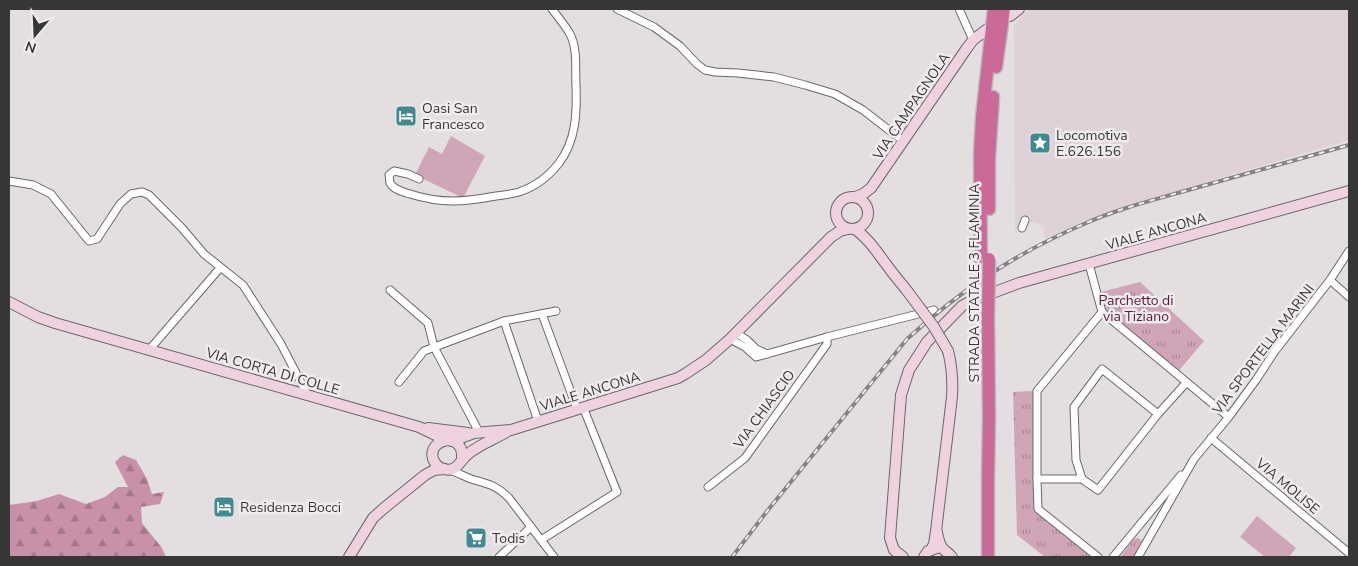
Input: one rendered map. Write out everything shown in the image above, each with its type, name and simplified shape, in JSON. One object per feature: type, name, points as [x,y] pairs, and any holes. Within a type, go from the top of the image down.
[{"type":"highway","name":"STRADA STATALE 3 FLAMINIA","points":[[985,261],[980,155],[982,117],[994,9]]},
{"type":"highway","name":"STRADA STATALE 3 FLAMINIA","points":[[981,557],[985,261],[991,112],[1007,13]]},
{"type":"highway","name":"STRADA STATALE 3 FLAMINIA","points":[[984,318],[990,418],[988,557]]},
{"type":"main road","points":[[1007,13],[1019,9]]},
{"type":"main road","name":"VIA CAMPAGNOLA","points":[[831,237],[838,222],[835,211],[840,202],[849,197],[863,194],[871,188],[973,40],[986,30]]},
{"type":"main road","name":"VIA CAMPAGNOLA","points":[[678,378],[706,360],[733,336],[831,237],[840,231],[860,228],[868,214],[871,188]]},
{"type":"main road","name":"VIALE ANCONA","points":[[904,557],[894,550],[890,538],[901,395],[909,370],[916,358],[927,342],[953,314],[971,301],[1019,283],[1349,190]]},
{"type":"main road","points":[[855,197],[863,201],[868,209]]},
{"type":"main road","points":[[838,222],[840,225],[863,235],[872,243]]},
{"type":"main road","points":[[864,224],[872,243],[886,264],[934,326],[948,351],[952,365],[952,397],[936,531],[924,554]]},
{"type":"main road","name":"VIA CORTA DI COLLE","points":[[9,302],[46,320],[416,426],[449,440]]},
{"type":"main road","name":"VIALE ANCONA","points":[[449,440],[510,430],[678,378]]},
{"type":"main road","name":"VIALE ANCONA","points":[[416,426],[482,435]]},
{"type":"main road","name":"VIA CORTA DI COLLE","points":[[416,426],[429,438],[434,454]]},
{"type":"main road","name":"VIALE ANCONA","points":[[461,460],[470,452],[482,435]]},
{"type":"main road","points":[[349,557],[373,518],[425,475],[434,470],[456,468],[461,460],[462,449],[449,440],[441,442],[425,475]]},
{"type":"main road","points":[[434,454],[436,464],[446,469]]},
{"type":"main road","points":[[936,531],[943,549]]},
{"type":"main road","points":[[924,554],[935,548],[948,551],[952,557]]},
{"type":"street","points":[[419,179],[400,172],[394,172],[389,175],[390,183],[404,193],[436,201],[451,202],[518,192],[539,182],[558,164],[569,145],[576,121],[576,65],[570,34],[552,9]]},
{"type":"street","points":[[617,9],[654,27],[680,46],[705,70],[774,78],[805,84],[835,94],[863,110],[903,141]]},
{"type":"street","points":[[959,9],[973,40]]},
{"type":"street","points":[[9,181],[33,185],[51,194],[89,241],[97,238],[120,204],[130,194],[142,192],[149,195],[182,228],[204,254],[243,285],[281,344],[307,394]]},
{"type":"street","points":[[1022,228],[1024,220]]},
{"type":"street","name":"VIA SPORTELLA MARINI","points":[[1113,557],[1228,418],[1275,351],[1330,280],[1349,251]]},
{"type":"street","points":[[1089,264],[1102,312],[1224,414]]},
{"type":"street","points":[[149,350],[220,268]]},
{"type":"street","points":[[1330,280],[1349,297]]},
{"type":"street","points":[[390,290],[428,323],[434,347],[482,435]]},
{"type":"street","points":[[733,336],[756,357],[934,310]]},
{"type":"street","points":[[399,382],[424,351],[504,321],[556,311]]},
{"type":"street","points":[[1098,557],[1038,509],[1036,479],[1037,392],[1102,312]]},
{"type":"street","points":[[541,540],[618,492],[580,408],[542,314]]},
{"type":"street","points":[[749,342],[747,334],[750,318]]},
{"type":"street","points":[[504,321],[538,421]]},
{"type":"street","points":[[733,336],[749,342],[756,349],[767,354]]},
{"type":"street","name":"VIA CHIASCIO","points":[[708,487],[745,458],[827,344],[827,337]]},
{"type":"street","points":[[1082,480],[1076,460],[1074,407],[1102,369],[1158,414]]},
{"type":"street","points":[[1036,479],[1082,480],[1098,490],[1158,414],[1186,383]]},
{"type":"street","name":"VIA MOLISE","points":[[1211,438],[1349,553]]},
{"type":"street","name":"VIA SPORTELLA MARINI","points":[[1138,557],[1194,459]]},
{"type":"street","points":[[461,460],[462,470],[470,478]]},
{"type":"street","points":[[446,469],[501,490],[510,498],[554,557]]},
{"type":"street","points":[[499,557],[531,527]]},
{"type":"shaded area","points":[[1029,9],[1349,9],[1349,140],[1133,204],[1083,222],[1045,239],[1044,229],[1039,224],[1031,222],[1015,230],[1014,25]]},
{"type":"green space","points":[[451,136],[485,156],[463,198],[415,175],[429,147],[442,154]]},
{"type":"green space","name":"Parchetto di via Tiziano","points":[[1140,282],[1204,341],[1176,374],[1107,311],[1101,292]]},
{"type":"green space","points":[[1036,391],[1037,509],[1097,557],[1045,557],[1017,535],[1013,392]]},
{"type":"green space","points":[[123,455],[136,460],[147,479],[152,494],[164,492],[160,504],[141,507],[142,523],[162,548],[166,557],[9,557],[9,505],[37,501],[59,494],[86,504],[105,497],[118,487],[128,487],[115,462]]},
{"type":"green space","points":[[1257,516],[1296,548],[1289,557],[1265,557],[1240,537]]},
{"type":"green space","points":[[1138,538],[1142,541],[1142,545],[1135,557],[1120,557],[1134,539]]},
{"type":"railway","points":[[732,557],[907,339],[948,304],[990,274],[1035,247],[1108,214],[1349,145]]},
{"type":"place","name":"Oasi San Francesco","points":[[406,116]]},
{"type":"place","name":"Locomotiva E.626.156","points":[[1040,143]]},
{"type":"place","name":"Residenza Bocci","points":[[224,507]]},
{"type":"place","name":"Todis","points":[[476,538]]}]
